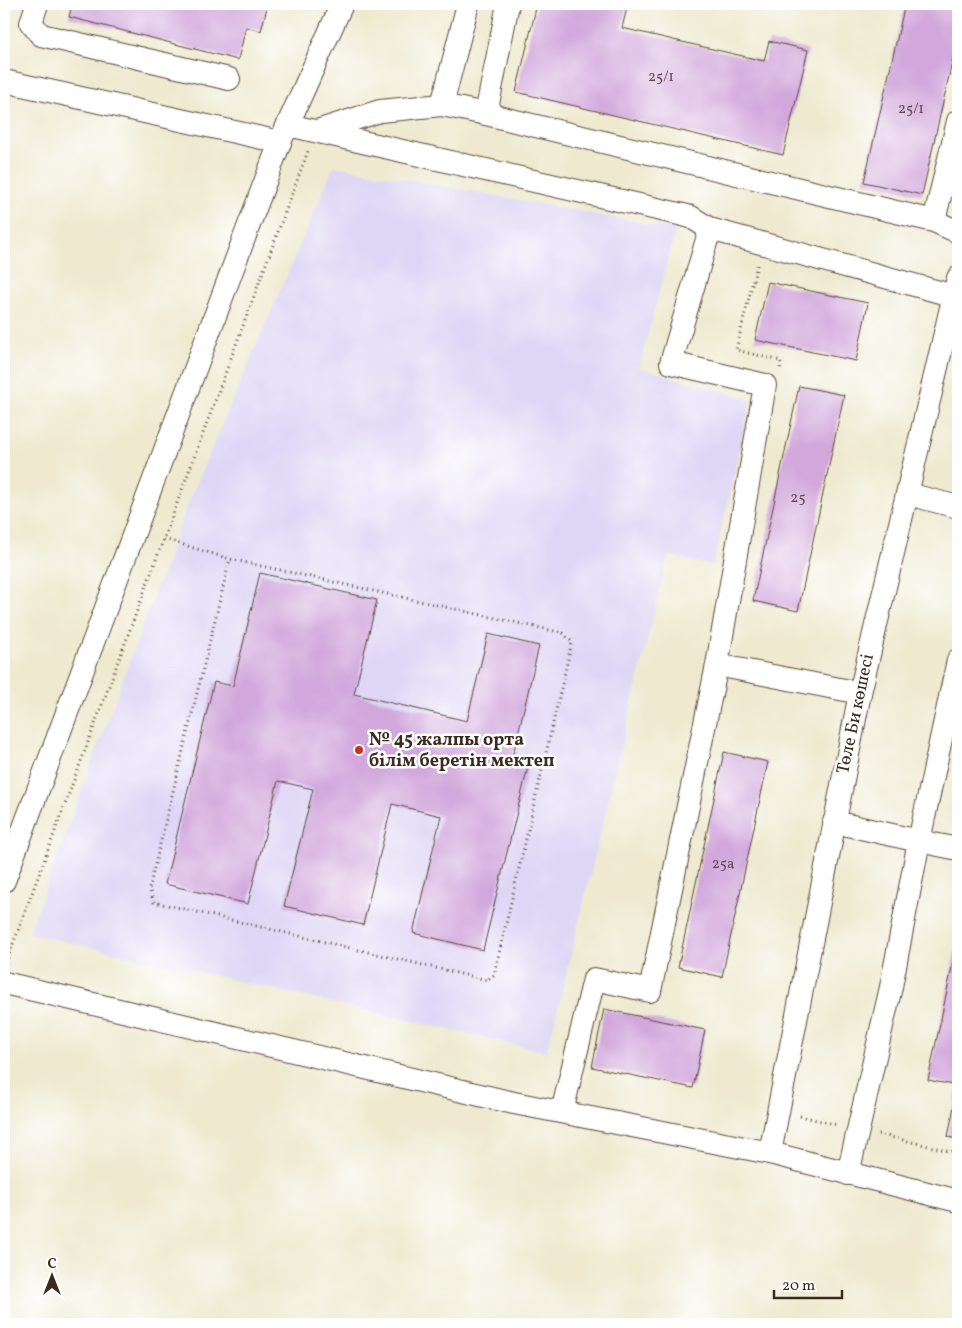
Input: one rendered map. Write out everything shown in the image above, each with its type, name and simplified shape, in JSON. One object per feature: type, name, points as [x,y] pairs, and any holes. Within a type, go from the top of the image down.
[{"type":"street","points":[[37,4],[31,23],[41,35],[229,79]]},
{"type":"street","points":[[4,881],[284,134],[342,4]]},
{"type":"street","points":[[442,105],[468,4]]},
{"type":"street","points":[[486,114],[508,4]]},
{"type":"street","points":[[4,81],[284,134],[315,132],[380,111],[442,105],[934,222],[958,232]]},
{"type":"street","points":[[934,222],[958,121]]},
{"type":"street","points":[[315,132],[680,214],[691,217],[710,229],[956,287]]},
{"type":"street","points":[[562,1112],[594,979],[650,991],[717,665],[766,385],[672,363],[710,229]]},
{"type":"street","name":"Төле Би көшесі","points":[[770,1153],[860,693],[956,287]]},
{"type":"street","points":[[908,494],[958,507]]},
{"type":"street","points":[[848,1174],[891,987],[919,841],[958,660]]},
{"type":"street","points":[[717,665],[860,693]]},
{"type":"street","points":[[834,822],[958,849]]},
{"type":"street","points":[[4,983],[514,1103],[770,1153],[958,1201]]},
{"type":"path","points":[[4,969],[315,132]]},
{"type":"path","points":[[164,539],[230,559],[563,632],[572,642],[494,975],[487,980],[154,902],[149,889],[230,559]]},
{"type":"shaded area","name":"№ 45 жалпы орта білім беретін мектеп","points":[[334,166],[676,229],[639,367],[751,400],[713,566],[668,555],[547,1052],[29,933],[187,506]]},
{"type":"building","points":[[72,4],[268,4],[261,31],[246,27],[238,60],[69,17]]},
{"type":"building","points":[[537,4],[628,4],[622,28],[764,61],[769,41],[808,50],[783,155],[516,92]]},
{"type":"building","points":[[905,4],[958,4],[958,36],[922,195],[864,182]]},
{"type":"building","points":[[768,282],[868,303],[856,361],[755,340]]},
{"type":"building","points":[[799,386],[844,395],[798,611],[753,601]]},
{"type":"building","points":[[260,573],[377,600],[354,694],[467,721],[488,634],[539,646],[511,763],[528,767],[483,950],[413,933],[441,816],[392,804],[363,925],[284,906],[313,789],[278,781],[248,904],[165,884],[214,682],[233,686]]},
{"type":"building","points":[[724,752],[768,762],[722,977],[678,967]]},
{"type":"building","points":[[958,939],[958,1086],[928,1080]]},
{"type":"building","points":[[604,1009],[705,1030],[693,1088],[592,1067]]},
{"type":"building","points":[[958,1091],[958,1139],[948,1137]]},
{"type":"place","name":"№ 45 жалпы орта білім беретін мектеп","points":[[359,750]]}]
